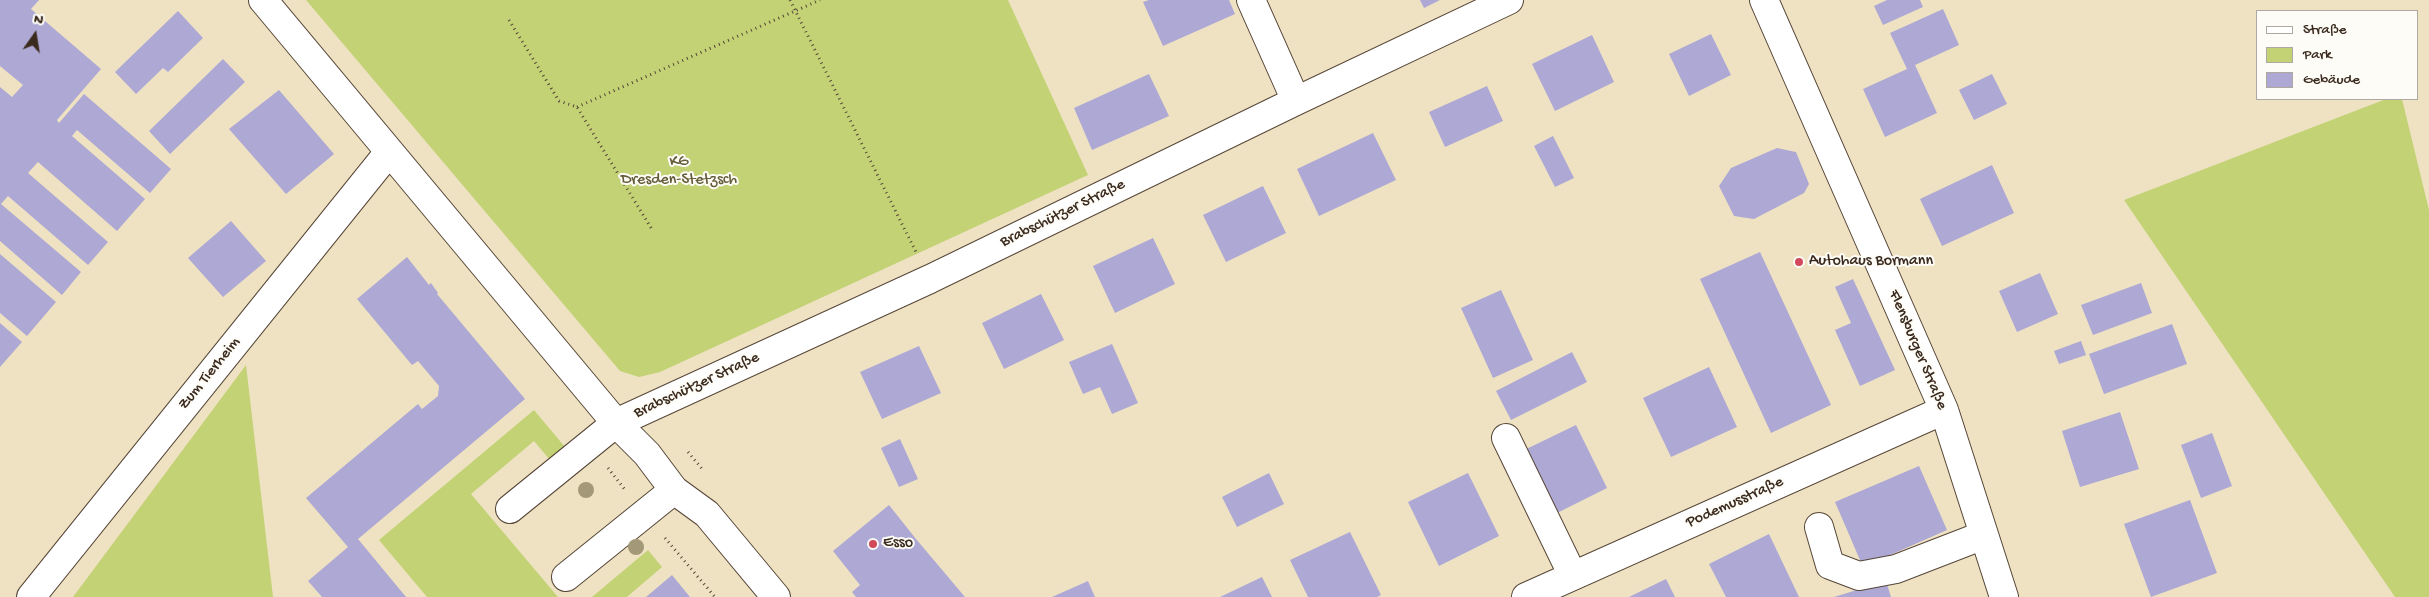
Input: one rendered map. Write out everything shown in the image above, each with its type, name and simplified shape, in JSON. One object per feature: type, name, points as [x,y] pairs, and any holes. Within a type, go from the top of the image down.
[{"type":"street","points":[[263,0],[616,423],[647,454],[674,490],[707,514],[776,597]]},
{"type":"street","points":[[1251,0],[1296,101]]},
{"type":"street","name":"Brabschützer Straße","points":[[510,509],[616,423],[930,279],[1509,0]]},
{"type":"street","name":"Flensburger Straße","points":[[1764,0],[1944,410],[2004,597]]},
{"type":"street","name":"Zum Tierheim","points":[[31,597],[389,152]]},
{"type":"street","name":"Podemusstraße","points":[[1526,597],[1944,410]]},
{"type":"street","points":[[1506,438],[1573,576]]},
{"type":"street","points":[[566,577],[674,490]]},
{"type":"street","points":[[1819,527],[1830,565],[1859,576],[1896,569],[1984,535]]},
{"type":"path","points":[[790,0],[930,279]]},
{"type":"path","points":[[509,20],[559,101],[577,106],[820,0]]},
{"type":"path","points":[[577,106],[653,231]]},
{"type":"green space","name":"KG Dresden-Stetzsch","points":[[306,0],[1008,0],[1088,175],[660,372],[639,377],[620,371]]},
{"type":"green space","points":[[2383,100],[2402,100],[2429,210],[2429,597],[2395,597],[2124,200]]},
{"type":"green space","points":[[246,365],[273,597],[73,597]]},
{"type":"green space","points":[[534,410],[565,447],[550,460],[534,441],[471,494],[558,597],[427,597],[379,540]]},
{"type":"green space","points":[[648,550],[662,567],[627,597],[592,597]]},
{"type":"building","points":[[0,0],[39,0],[31,9],[101,69],[57,120],[59,123],[84,94],[171,169],[150,193],[77,130],[72,136],[145,199],[117,231],[38,162],[28,173],[108,242],[88,265],[8,196],[1,204],[81,272],[62,295],[0,241],[0,87],[12,97],[23,85],[0,66]]},
{"type":"building","points":[[1149,0],[1229,0],[1235,14],[1163,46],[1143,2]]},
{"type":"building","points":[[1420,0],[1440,0],[1424,8]]},
{"type":"building","points":[[1887,0],[1920,0],[1923,7],[1883,25],[1874,6]]},
{"type":"building","points":[[1943,9],[1959,45],[1915,65],[1937,113],[1885,137],[1863,89],[1907,69],[1890,33]]},
{"type":"building","points":[[178,11],[203,38],[168,72],[163,68],[136,94],[115,72]]},
{"type":"building","points":[[1711,34],[1731,75],[1689,96],[1669,54]]},
{"type":"building","points":[[1592,35],[1614,82],[1555,111],[1532,64]]},
{"type":"building","points":[[223,59],[245,82],[170,154],[149,131]]},
{"type":"building","points":[[1149,74],[1169,116],[1092,150],[1074,108]]},
{"type":"building","points":[[1992,74],[2007,104],[1974,120],[1959,90]]},
{"type":"building","points":[[1487,86],[1503,121],[1445,147],[1429,112]]},
{"type":"building","points":[[279,90],[334,154],[286,194],[229,129]]},
{"type":"building","points":[[1373,133],[1396,180],[1319,216],[1297,169]]},
{"type":"building","points":[[1553,136],[1574,178],[1555,187],[1534,146]]},
{"type":"building","points":[[1777,148],[1796,152],[1809,184],[1804,193],[1754,219],[1734,216],[1719,186],[1731,168]]},
{"type":"building","points":[[1992,165],[2014,213],[1942,246],[1920,199]]},
{"type":"building","points":[[1263,186],[1286,233],[1226,262],[1203,215]]},
{"type":"building","points":[[231,221],[266,261],[223,297],[188,258]]},
{"type":"building","points":[[1153,238],[1175,284],[1115,313],[1093,266]]},
{"type":"building","points":[[1760,252],[1831,405],[1771,433],[1700,279]]},
{"type":"building","points":[[0,254],[56,302],[27,336],[0,313]]},
{"type":"building","points":[[407,257],[429,285],[431,283],[437,294],[525,399],[358,539],[406,597],[322,597],[308,581],[348,547],[306,498],[418,404],[422,409],[438,396],[439,386],[418,361],[412,365],[357,299]]},
{"type":"building","points":[[2040,273],[2058,314],[2017,332],[1999,291]]},
{"type":"building","points":[[1853,279],[1895,370],[1860,386],[1835,330],[1851,323],[1835,287]]},
{"type":"building","points":[[2141,283],[2152,313],[2093,335],[2081,305]]},
{"type":"building","points":[[1501,290],[1533,360],[1493,378],[1461,308]]},
{"type":"building","points":[[1041,294],[1064,340],[1004,369],[982,323]]},
{"type":"building","points":[[0,323],[22,342],[0,367]]},
{"type":"building","points":[[2172,324],[2187,364],[2104,394],[2089,354]]},
{"type":"building","points":[[2081,341],[2086,355],[2059,364],[2054,351]]},
{"type":"building","points":[[1112,344],[1138,403],[1112,414],[1100,387],[1083,394],[1069,362]]},
{"type":"building","points":[[919,346],[941,393],[882,419],[860,372]]},
{"type":"building","points":[[1572,352],[1587,382],[1511,420],[1496,391]]},
{"type":"building","points":[[1709,367],[1737,427],[1671,457],[1643,398]]},
{"type":"building","points":[[2120,412],[2139,469],[2080,487],[2062,431]]},
{"type":"building","points":[[1576,425],[1607,488],[1547,518],[1516,454]]},
{"type":"building","points":[[2212,433],[2232,486],[2201,498],[2181,445]]},
{"type":"building","points":[[900,439],[918,479],[899,487],[881,448]]},
{"type":"building","points":[[1919,466],[1947,530],[1863,567],[1835,502]]},
{"type":"building","points":[[1269,473],[1284,504],[1237,527],[1222,497]]},
{"type":"building","points":[[1468,473],[1499,536],[1439,566],[1408,502]]},
{"type":"building","points":[[2190,500],[2217,573],[2151,597],[2124,524]]},
{"type":"building","points":[[889,505],[965,597],[856,597],[852,592],[860,585],[833,551]]},
{"type":"building","points":[[1350,532],[1381,595],[1377,597],[1308,597],[1290,560]]},
{"type":"building","points":[[1769,534],[1799,597],[1726,597],[1709,564]]},
{"type":"building","points":[[672,575],[690,597],[646,597]]},
{"type":"building","points":[[1262,577],[1272,597],[1220,597]]},
{"type":"building","points":[[1666,579],[1675,597],[1629,597]]},
{"type":"building","points":[[1088,581],[1095,597],[1052,597]]},
{"type":"building","points":[[1886,581],[1891,597],[1834,597]]},
{"type":"place","name":"Autohaus Bormann","points":[[1799,262]]},
{"type":"place","name":"Esso","points":[[873,544]]}]
